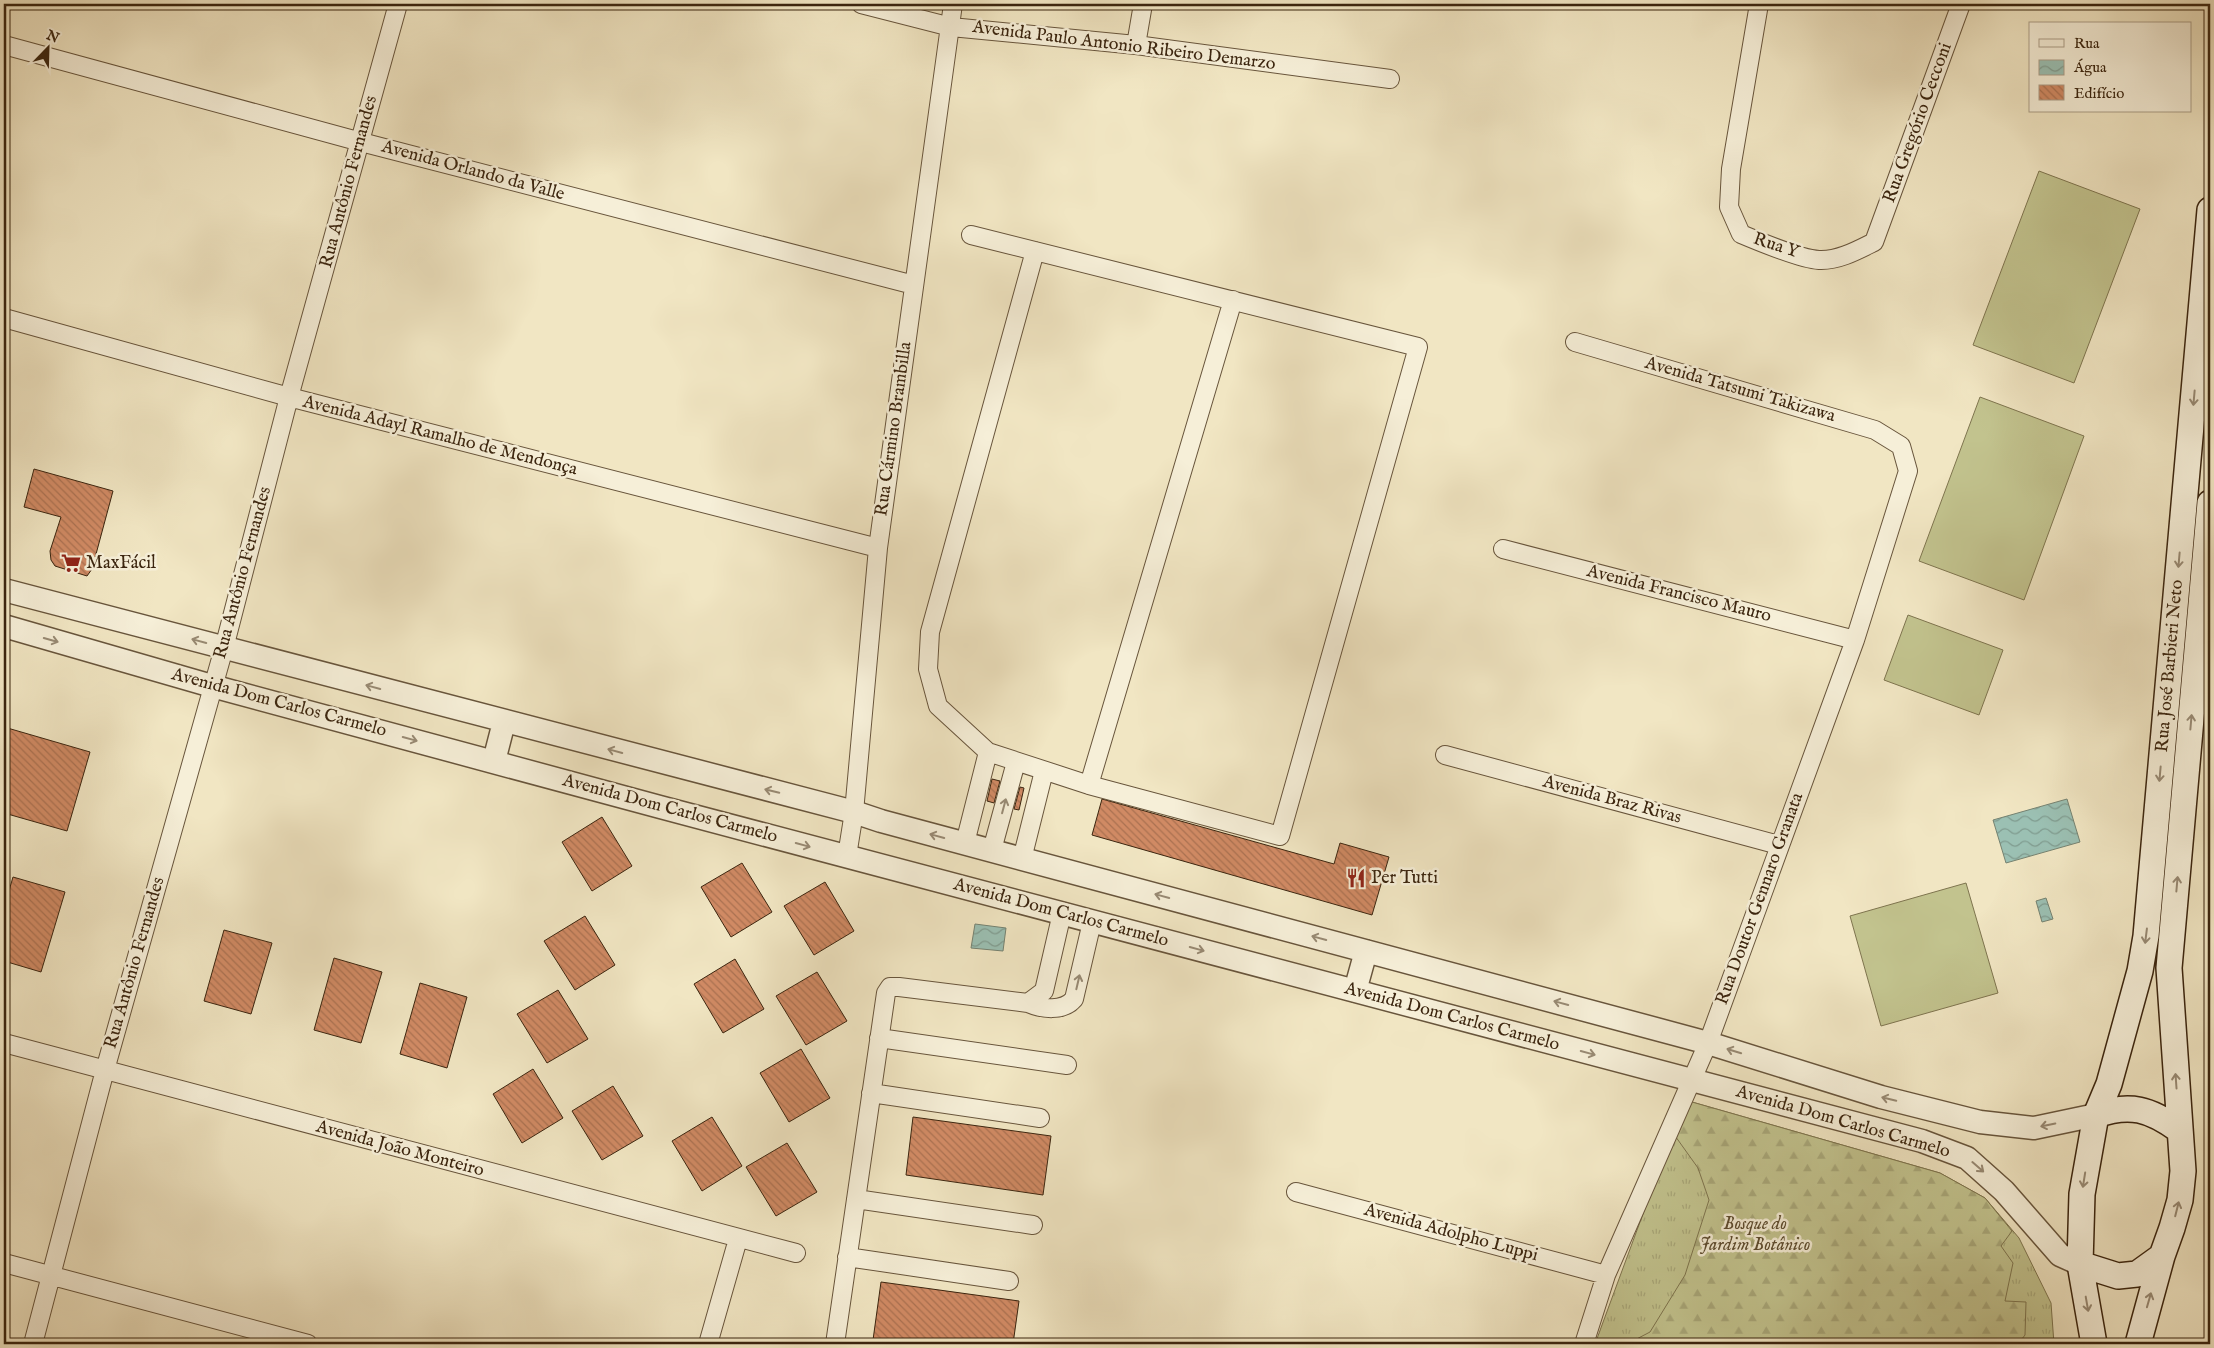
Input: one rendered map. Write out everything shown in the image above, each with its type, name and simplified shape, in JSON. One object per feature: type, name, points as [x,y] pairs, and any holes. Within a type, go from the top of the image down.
[{"type":"main road","name":"Rua José Barbieri Neto","points":[[2080,1264],[2082,1194],[2096,1115],[2109,1084],[2140,971],[2146,936],[2210,210]]},
{"type":"main road","name":"Rua José Barbieri Neto","points":[[2162,1256],[2180,1200],[2183,1171],[2169,968],[2210,503]]},
{"type":"main road","points":[[2096,1115],[2117,1108],[2139,1109],[2163,1118],[2179,1130]]},
{"type":"main road","points":[[2094,1344],[2080,1264],[2118,1276],[2137,1274],[2162,1256]]},
{"type":"main road","points":[[2138,1344],[2162,1256]]},
{"type":"street","name":"Rua Antônio Fernandes","points":[[33,1344],[105,1070],[224,648],[289,398],[398,4]]},
{"type":"street","name":"Avenida Paulo Antonio Ribeiro Demarzo","points":[[861,4],[951,27],[1136,45],[1390,79]]},
{"type":"street","name":"Rua Cármino Brambilla","points":[[846,856],[854,812],[878,548],[954,4]]},
{"type":"street","points":[[1136,45],[1142,4]]},
{"type":"street","name":"Rua Y","points":[[1759,4],[1731,169],[1729,207],[1741,234],[1768,246],[1819,260],[1849,254],[1874,242]]},
{"type":"street","name":"Rua Gregório Cecconi","points":[[1874,242],[1961,4]]},
{"type":"street","name":"Avenida Orlando da Valle","points":[[4,45],[361,142],[914,285]]},
{"type":"street","points":[[971,235],[1233,300],[1418,347],[1280,836],[1088,785],[988,752],[938,706],[928,669],[930,632],[1035,251]]},
{"type":"street","points":[[1088,785],[1233,300]]},
{"type":"street","name":"Avenida Adayl Ramalho de Mendonça","points":[[4,318],[289,398],[878,548]]},
{"type":"street","name":"Avenida Tatsumi Takizawa","points":[[1575,342],[1875,430],[1900,446]]},
{"type":"street","name":"Rua Doutor Gennaro Granata","points":[[1584,1344],[1606,1274],[1708,1043],[1855,640],[1908,471],[1900,446]]},
{"type":"street","name":"Avenida Francisco Mauro","points":[[1503,549],[1855,640]]},
{"type":"street","name":"Avenida Dom Carlos Carmelo","points":[[4,590],[854,812],[1022,859],[1708,1043],[1881,1097],[1980,1122],[2034,1128],[2096,1115]]},
{"type":"street","name":"Avenida Dom Carlos Carmelo","points":[[4,626],[212,686],[1092,922],[1922,1141],[1967,1158],[2004,1190],[2060,1255],[2080,1264]]},
{"type":"street","points":[[494,761],[504,722]]},
{"type":"street","points":[[965,843],[988,752]]},
{"type":"street","name":"Avenida Braz Rivas","points":[[1445,755],[1779,845]]},
{"type":"street","points":[[992,850],[1016,762]]},
{"type":"street","points":[[1022,859],[1044,771]]},
{"type":"street","points":[[1028,1003],[1039,997],[1044,991],[1062,914]]},
{"type":"street","points":[[836,1344],[879,1038],[886,993],[890,986],[1057,1008],[1068,1004],[1074,999],[1092,922]]},
{"type":"street","points":[[1355,991],[1366,951]]},
{"type":"street","points":[[879,1038],[1067,1065]]},
{"type":"street","name":"Avenida João Monteiro","points":[[4,1043],[796,1253]]},
{"type":"street","points":[[871,1093],[1040,1118]]},
{"type":"street","name":"Avenida Adolpho Luppi","points":[[1296,1192],[1606,1274]]},
{"type":"street","points":[[856,1199],[1033,1225]]},
{"type":"street","points":[[708,1344],[738,1239]]},
{"type":"street","points":[[847,1257],[1010,1281]]},
{"type":"street","points":[[4,1263],[308,1344]]},
{"type":"green space","points":[[2039,171],[2140,209],[2074,383],[1973,345]]},
{"type":"green space","points":[[1980,397],[2084,436],[2024,600],[1919,561]]},
{"type":"green space","points":[[1908,615],[2003,650],[1979,715],[1884,680]]},
{"type":"green space","points":[[1966,883],[1998,993],[1881,1026],[1850,916]]},
{"type":"green space","name":"Bosque do Jardim Botânico","points":[[1685,1100],[1940,1173],[1985,1198],[2019,1238],[2051,1303],[2054,1344],[1595,1344]]},
{"type":"green space","name":"Bosque do Jardim Botânico","points":[[1685,1100],[1940,1173],[1985,1198],[2012,1231],[2001,1246],[2013,1263],[2005,1301],[2026,1302],[2025,1335],[2018,1344],[1627,1344],[1650,1332],[1685,1275],[1709,1200],[1698,1168],[1673,1133]]},
{"type":"water","points":[[2067,799],[2080,842],[2006,863],[1993,820]]},
{"type":"water","points":[[2046,898],[2053,919],[2042,922],[2036,901]]},
{"type":"water","points":[[975,924],[1006,928],[1003,951],[971,948]]},
{"type":"building","points":[[34,469],[113,491],[92,569],[87,576],[55,566],[51,560],[50,551],[61,517],[24,507]]},
{"type":"building","points":[[4,727],[90,752],[67,831],[4,813]]},
{"type":"building","points":[[992,779],[1000,781],[994,803],[987,801]]},
{"type":"building","points":[[1020,787],[1024,788],[1019,810],[1014,809]]},
{"type":"building","points":[[1102,799],[1334,864],[1340,843],[1389,857],[1372,915],[1092,835]]},
{"type":"building","points":[[602,817],[632,866],[592,891],[562,842]]},
{"type":"building","points":[[742,863],[772,912],[731,937],[701,887]]},
{"type":"building","points":[[13,877],[65,892],[41,972],[4,961],[4,908]]},
{"type":"building","points":[[825,882],[854,931],[814,955],[784,906]]},
{"type":"building","points":[[585,916],[615,965],[575,990],[544,941]]},
{"type":"building","points":[[224,930],[272,943],[251,1014],[204,1001]]},
{"type":"building","points":[[334,958],[382,972],[361,1043],[314,1030]]},
{"type":"building","points":[[735,959],[764,1009],[723,1033],[694,984]]},
{"type":"building","points":[[817,972],[847,1021],[806,1045],[776,996]]},
{"type":"building","points":[[420,983],[467,997],[447,1068],[400,1054]]},
{"type":"building","points":[[558,990],[588,1039],[547,1063],[517,1014]]},
{"type":"building","points":[[801,1049],[830,1098],[789,1122],[760,1073]]},
{"type":"building","points":[[533,1069],[563,1118],[522,1143],[493,1094]]},
{"type":"building","points":[[613,1086],[643,1136],[602,1160],[572,1111]]},
{"type":"building","points":[[712,1117],[742,1166],[702,1191],[672,1141]]},
{"type":"building","points":[[913,1117],[1051,1136],[1043,1195],[906,1175]]},
{"type":"building","points":[[787,1143],[817,1192],[776,1216],[746,1167]]},
{"type":"building","points":[[881,1282],[1019,1301],[1013,1344],[903,1344],[873,1340]]},
{"type":"place","name":"MaxFácil","points":[[71,563]]},
{"type":"place","name":"Per Tutti","points":[[1356,878]]}]
